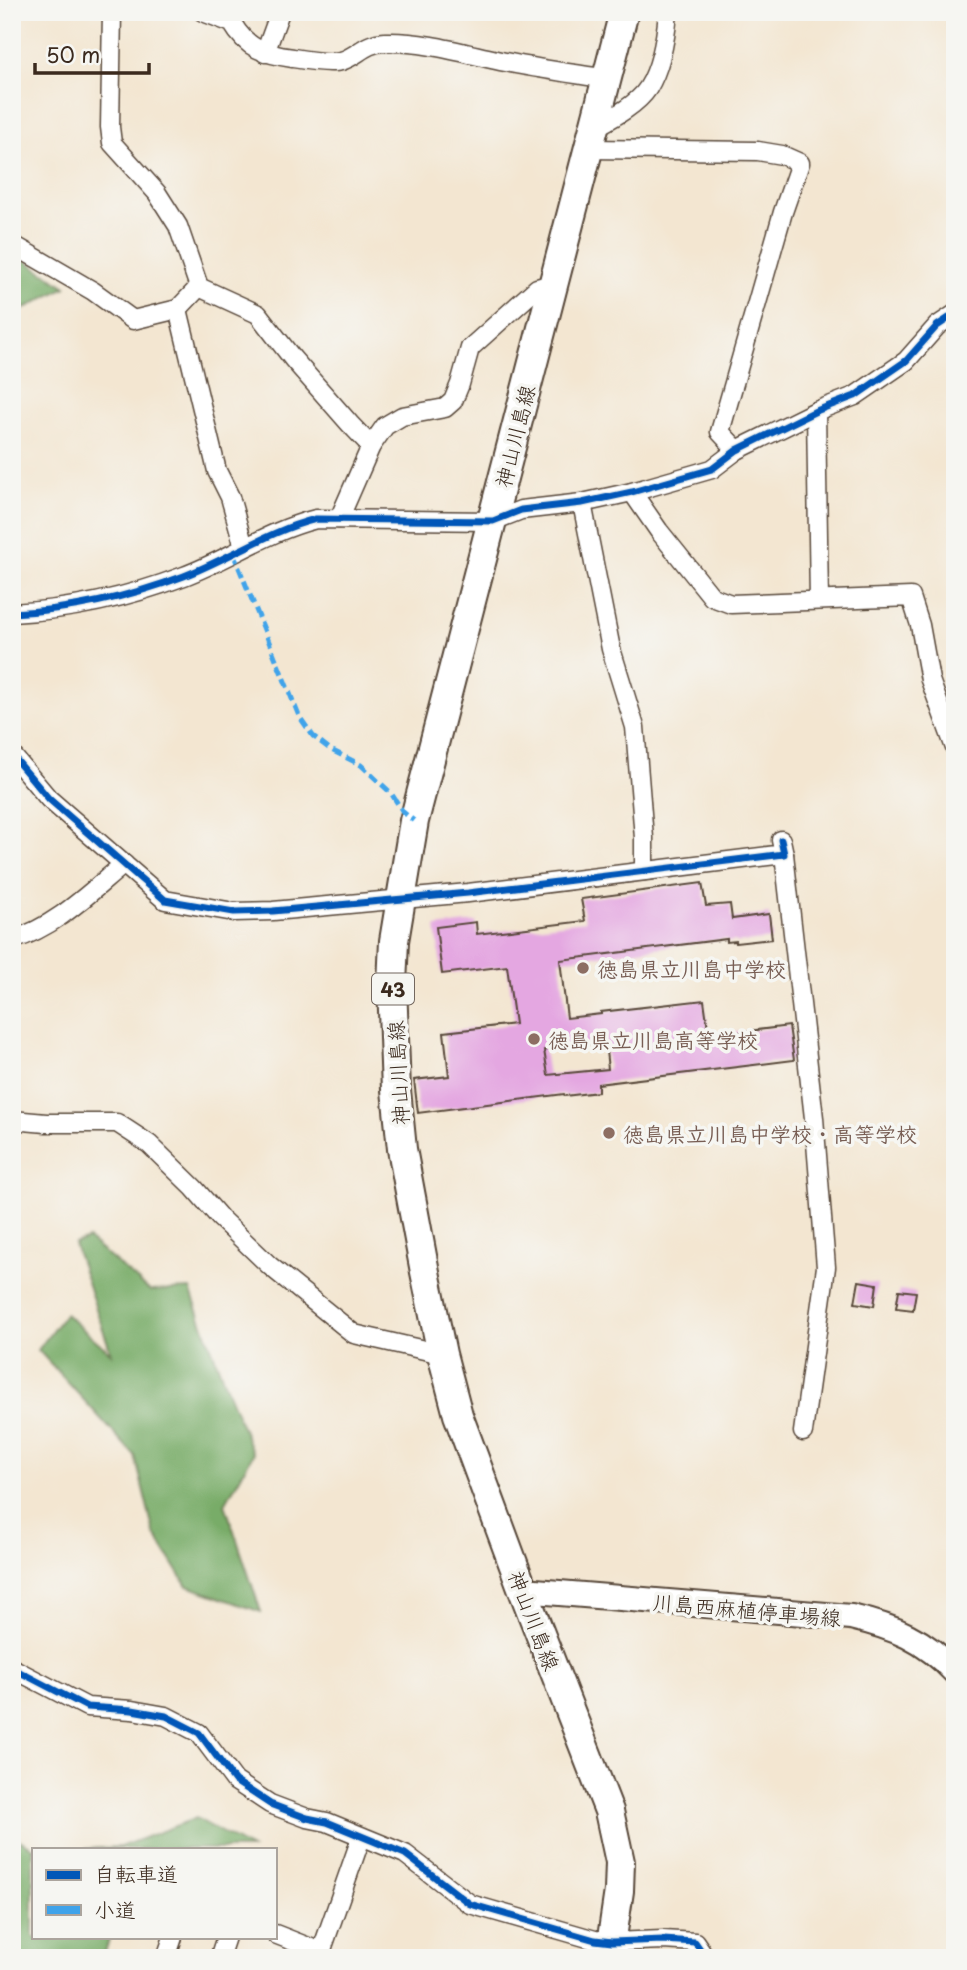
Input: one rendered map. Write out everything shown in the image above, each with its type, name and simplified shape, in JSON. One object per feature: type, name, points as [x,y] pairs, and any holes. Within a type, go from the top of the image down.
[{"type":"main road","name":"神山川島線","points":[[611,1950],[620,1861],[609,1811],[458,1416],[442,1354],[402,1149],[396,1090],[392,984],[394,941],[414,821],[624,12]]},
{"type":"main road","name":"川島西麻植停車場線","points":[[523,1590],[851,1617],[900,1631],[922,1643],[955,1672]]},
{"type":"street","points":[[113,12],[110,127],[112,143],[157,193],[178,226],[199,287],[258,314],[309,377],[371,446]]},
{"type":"street","points":[[203,12],[234,17],[240,37],[253,47],[265,53],[293,58],[341,61],[369,44],[384,42],[425,45],[520,65],[607,79]]},
{"type":"street","points":[[265,53],[280,12]]},
{"type":"street","points":[[591,139],[647,90],[657,69],[668,12]]},
{"type":"street","points":[[591,139],[758,151],[782,155],[800,163],[783,212],[720,432],[737,450]]},
{"type":"street","points":[[12,244],[93,291],[133,320],[178,309],[199,287]]},
{"type":"street","points":[[339,519],[371,446],[385,426],[402,416],[445,408],[453,401],[470,348],[537,288],[553,284]]},
{"type":"street","points":[[178,309],[217,471],[230,497],[244,547]]},
{"type":"street","points":[[12,613],[49,611],[110,599],[184,576],[294,524],[316,519],[493,521],[522,510],[583,503],[712,469],[737,450],[816,411],[855,396],[906,361],[937,326],[955,314]]},
{"type":"street","points":[[816,411],[819,600]]},
{"type":"street","points":[[632,492],[659,531],[712,597],[731,604],[911,597],[920,625],[930,680],[955,748]]},
{"type":"street","points":[[583,503],[611,649],[635,727],[644,871]]},
{"type":"street","points":[[12,755],[49,799],[165,900],[234,912],[273,911],[468,893],[644,871],[782,847],[814,1118],[826,1267],[803,1432]]},
{"type":"street","points":[[12,940],[29,935],[59,918],[124,864]]},
{"type":"street","points":[[12,1120],[117,1123],[149,1144],[270,1266],[354,1334],[442,1354]]},
{"type":"street","points":[[12,1668],[87,1707],[132,1710],[166,1716],[199,1733],[235,1781],[270,1804],[307,1818],[327,1822],[405,1854],[470,1904],[595,1940],[611,1950],[663,1940],[695,1942],[706,1958]]},
{"type":"street","points":[[276,1934],[320,1955],[361,1838]]},
{"type":"street","points":[[166,1958],[173,1938]]},
{"type":"street","points":[[219,1958],[226,1938]]},
{"type":"green space","points":[[12,252],[66,287],[12,315]]},
{"type":"green space","points":[[88,1239],[150,1291],[190,1289],[253,1454],[225,1504],[261,1612],[187,1586],[154,1533],[135,1456],[38,1350],[65,1314],[111,1353],[74,1244]]},
{"type":"green space","points":[[196,1818],[249,1848],[102,1848],[120,1847]]},
{"type":"green space","points":[[12,1836],[34,1848],[32,1848],[32,1938],[110,1938],[103,1958],[12,1958]]},
{"type":"building","points":[[702,883],[706,906],[730,904],[732,919],[769,914],[772,939],[736,943],[727,942],[727,939],[560,960],[567,1018],[704,1000],[709,1036],[789,1026],[794,1060],[598,1084],[598,1092],[418,1113],[414,1080],[449,1076],[444,1032],[515,1024],[507,966],[442,974],[436,927],[476,922],[477,934],[585,921],[581,899]],"holes":[[[605,1042],[608,1069],[548,1075],[544,1050]]]},
{"type":"building","points":[[859,1281],[877,1284],[874,1306],[855,1303]]},
{"type":"building","points":[[899,1290],[916,1292],[913,1310],[896,1308]]},
{"type":"marked path","points":[[233,553],[299,716],[313,736],[331,750],[361,765],[391,793],[403,812],[414,821]]},
{"type":"cycle path","points":[[12,613],[77,606],[142,590],[184,576],[281,531],[316,519],[493,521],[521,510],[582,503],[712,469],[737,450],[816,411],[855,396],[906,361],[937,326],[955,314]]},
{"type":"cycle path","points":[[12,755],[49,799],[165,900],[234,912],[273,911],[468,893],[784,854],[781,840]]},
{"type":"cycle path","points":[[12,1668],[87,1707],[132,1710],[166,1716],[199,1733],[235,1781],[270,1804],[307,1818],[327,1822],[405,1854],[470,1904],[595,1940],[695,1942],[706,1958]]},
{"type":"place","name":"徳島県立川島中学校","points":[[583,968]]},
{"type":"place","name":"徳島県立川島高等学校","points":[[534,1039]]},
{"type":"place","name":"徳島県立川島中学校・高等学校","points":[[609,1133]]}]
